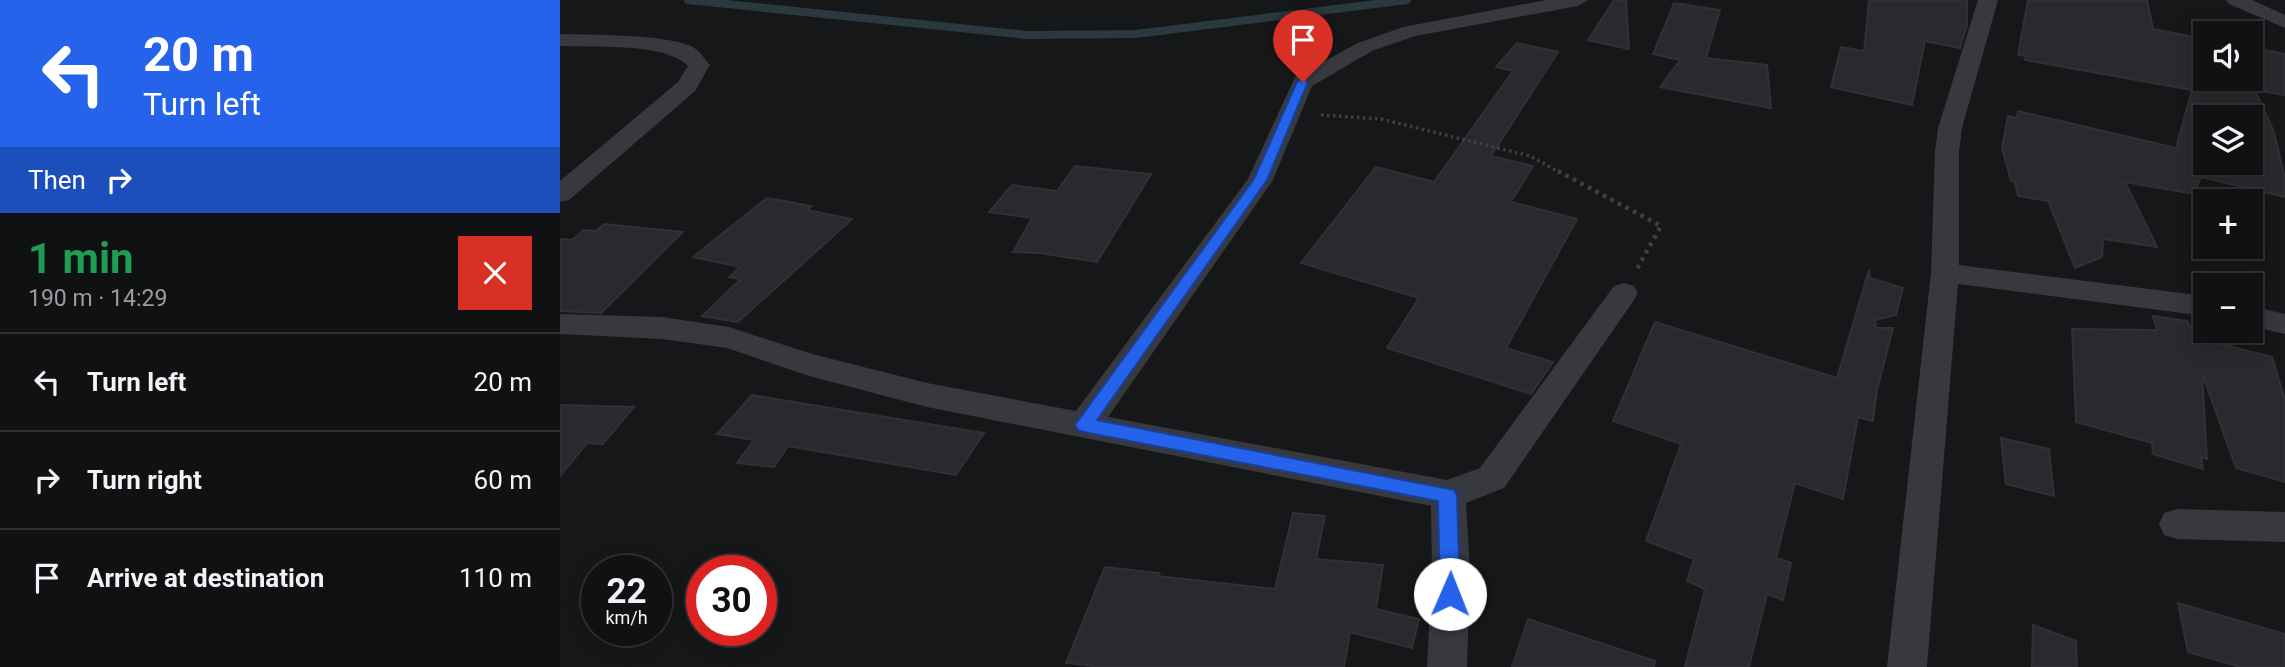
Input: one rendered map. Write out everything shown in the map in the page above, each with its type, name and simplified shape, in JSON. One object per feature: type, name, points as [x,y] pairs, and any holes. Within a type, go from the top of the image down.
[{"type":"street","points":[[1084,425],[1260,180],[1303,82],[1365,47],[1410,31],[1578,0]]},
{"type":"street","points":[[1907,667],[1945,273],[1948,140],[1989,0]]},
{"type":"street","points":[[2236,0],[2285,22]]},
{"type":"street","points":[[560,40],[645,44],[685,51],[699,65],[687,86],[560,194]]},
{"type":"street","points":[[1945,273],[2193,304]]},
{"type":"street","points":[[560,324],[662,328],[729,338],[809,365],[927,395],[1448,495],[1492,478],[1625,293]]},
{"type":"street","points":[[2263,319],[2285,324]]},
{"type":"street","points":[[1447,667],[1451,570],[1448,495]]},
{"type":"street","points":[[2177,524],[2285,527]]},
{"type":"path","points":[[1289,113],[1381,118],[1530,156],[1661,226],[1625,293]]},
{"type":"building","points":[[1614,0],[1626,0],[1629,49],[1588,40]]},
{"type":"building","points":[[1869,0],[1967,0],[1967,25],[1960,48],[1925,41],[1912,105],[1831,87],[1841,47],[1864,51]]},
{"type":"building","points":[[2028,0],[2147,0],[2153,29],[2193,37],[2193,91],[2255,91],[2262,105],[2193,105],[2193,175],[2263,175],[2263,108],[2274,132],[2285,179],[2285,197],[2263,192],[2263,189],[2251,189],[2201,177],[2193,194],[2125,182],[2157,247],[2103,239],[2102,257],[2075,268],[2048,201],[2018,196],[2015,182],[2011,181],[2002,148],[2008,116],[2017,118],[2018,111],[2176,148],[2192,90],[2025,60],[2026,56],[2018,55]]},
{"type":"building","points":[[1674,3],[1720,10],[1706,58],[1767,65],[1771,108],[1660,87],[1680,60],[1653,54]]},
{"type":"building","points":[[1517,43],[1558,52],[1491,156],[1533,166],[1511,202],[1577,219],[1506,348],[1553,362],[1531,394],[1387,348],[1419,298],[1301,263],[1376,167],[1434,182],[1513,71],[1496,67]]},
{"type":"building","points":[[2263,50],[2285,54],[2285,95],[2261,91]]},
{"type":"building","points":[[1075,166],[1151,174],[1097,262],[1040,253],[1013,252],[1032,218],[989,212],[1012,185],[1057,191]]},
{"type":"building","points":[[767,198],[812,206],[807,210],[852,219],[738,322],[702,316],[741,279],[729,277],[740,267],[693,257]]},
{"type":"building","points":[[604,224],[683,232],[601,313],[560,311],[560,239],[572,240],[584,230],[596,231]]},
{"type":"building","points":[[1869,270],[1870,278],[1903,288],[1896,315],[1875,320],[1876,328],[1893,328],[1877,390],[1873,421],[1858,417],[1843,499],[1795,483],[1776,558],[1791,563],[1783,600],[1767,594],[1749,667],[1685,667],[1705,589],[1687,581],[1694,559],[1646,541],[1681,444],[1613,421],[1655,322],[1837,378]]},
{"type":"building","points":[[2153,316],[2187,321],[2193,330],[2193,343],[2217,343],[2272,357],[2285,400],[2285,482],[2236,468],[2202,373],[2207,459],[2201,457],[2203,469],[2153,454],[2152,443],[2076,422],[2072,329],[2157,330]]},
{"type":"building","points":[[752,395],[984,433],[956,475],[788,446],[774,467],[737,463],[754,440],[717,434]]},
{"type":"building","points":[[560,405],[634,407],[603,444],[587,443],[560,476]]},
{"type":"building","points":[[2001,438],[2049,449],[2054,496],[2006,484]]},
{"type":"building","points":[[1293,513],[1325,516],[1316,559],[1383,565],[1376,609],[1419,619],[1412,648],[1350,632],[1344,667],[1102,667],[1066,663],[1105,567],[1159,573],[1157,576],[1275,589]]},
{"type":"building","points":[[2178,603],[2285,634],[2285,667],[2240,667],[2188,652]]},
{"type":"building","points":[[1528,619],[1655,661],[1654,667],[1512,667]]},
{"type":"building","points":[[2033,625],[2076,641],[2077,667],[2032,667]]},
{"type":"waterway","points":[[688,0],[1027,35],[1136,34],[1407,0]]},
{"type":"route","points":[[1303,82],[1260,180],[1084,425],[1448,495],[1450,594]]}]
